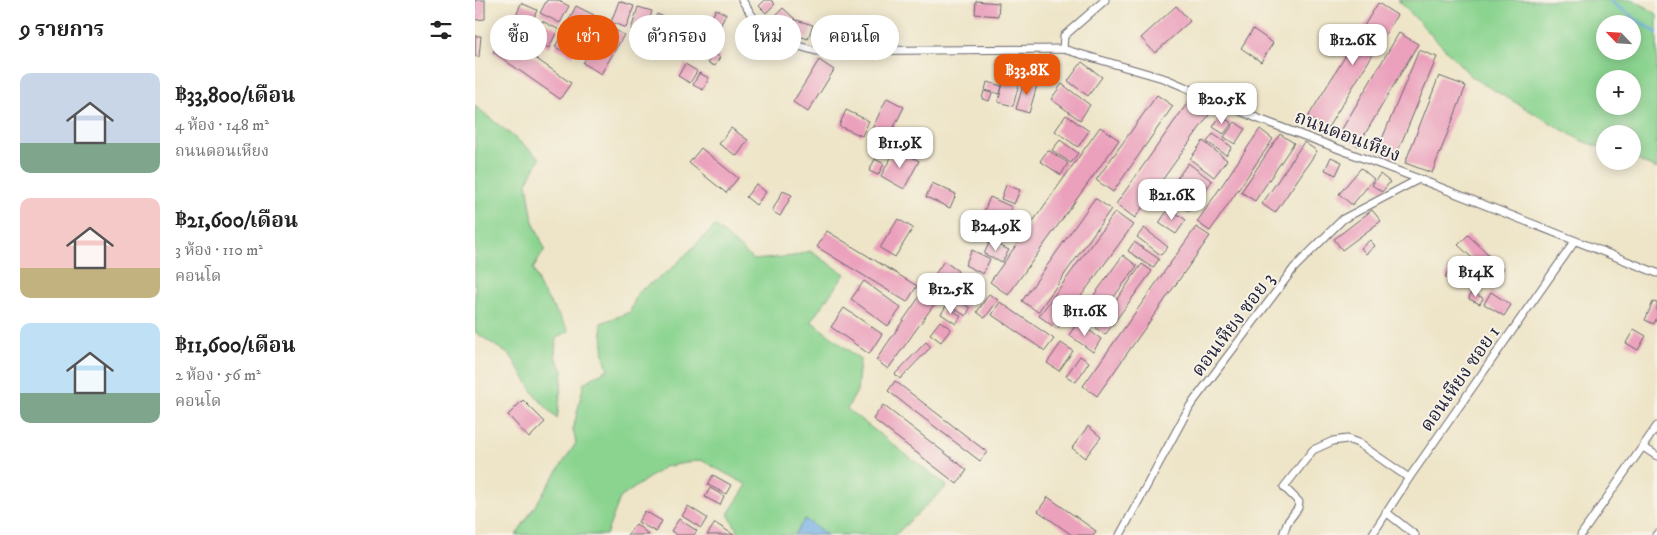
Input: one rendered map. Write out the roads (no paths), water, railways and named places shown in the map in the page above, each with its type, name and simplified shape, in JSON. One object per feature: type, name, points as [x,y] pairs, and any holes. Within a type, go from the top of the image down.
[{"type":"street","name":"ถนนดอนเหียง","points":[[742,0],[753,17],[778,40],[816,51],[1063,49],[1166,79],[1259,119],[1419,179],[1657,273]]},
{"type":"street","points":[[1063,49],[1064,36],[1105,0]]},
{"type":"street","name":"ดอนเหียง ซอย 3","points":[[1120,535],[1191,406],[1294,268],[1343,219],[1419,179]]},
{"type":"street","name":"ดอนเหียง ซอย 1","points":[[1372,535],[1409,478],[1575,241]]},
{"type":"street","points":[[1581,535],[1657,426]]},
{"type":"street","points":[[1283,535],[1287,523],[1298,508],[1299,502],[1284,487],[1313,450],[1333,441],[1347,439],[1358,443],[1409,478]]},
{"type":"street","points":[[1643,447],[1657,456]]},
{"type":"street","points":[[1386,512],[1415,535]]},
{"type":"water","points":[[805,519],[827,535],[794,535]]},
{"type":"waterway","points":[[1608,0],[1657,33]]}]
